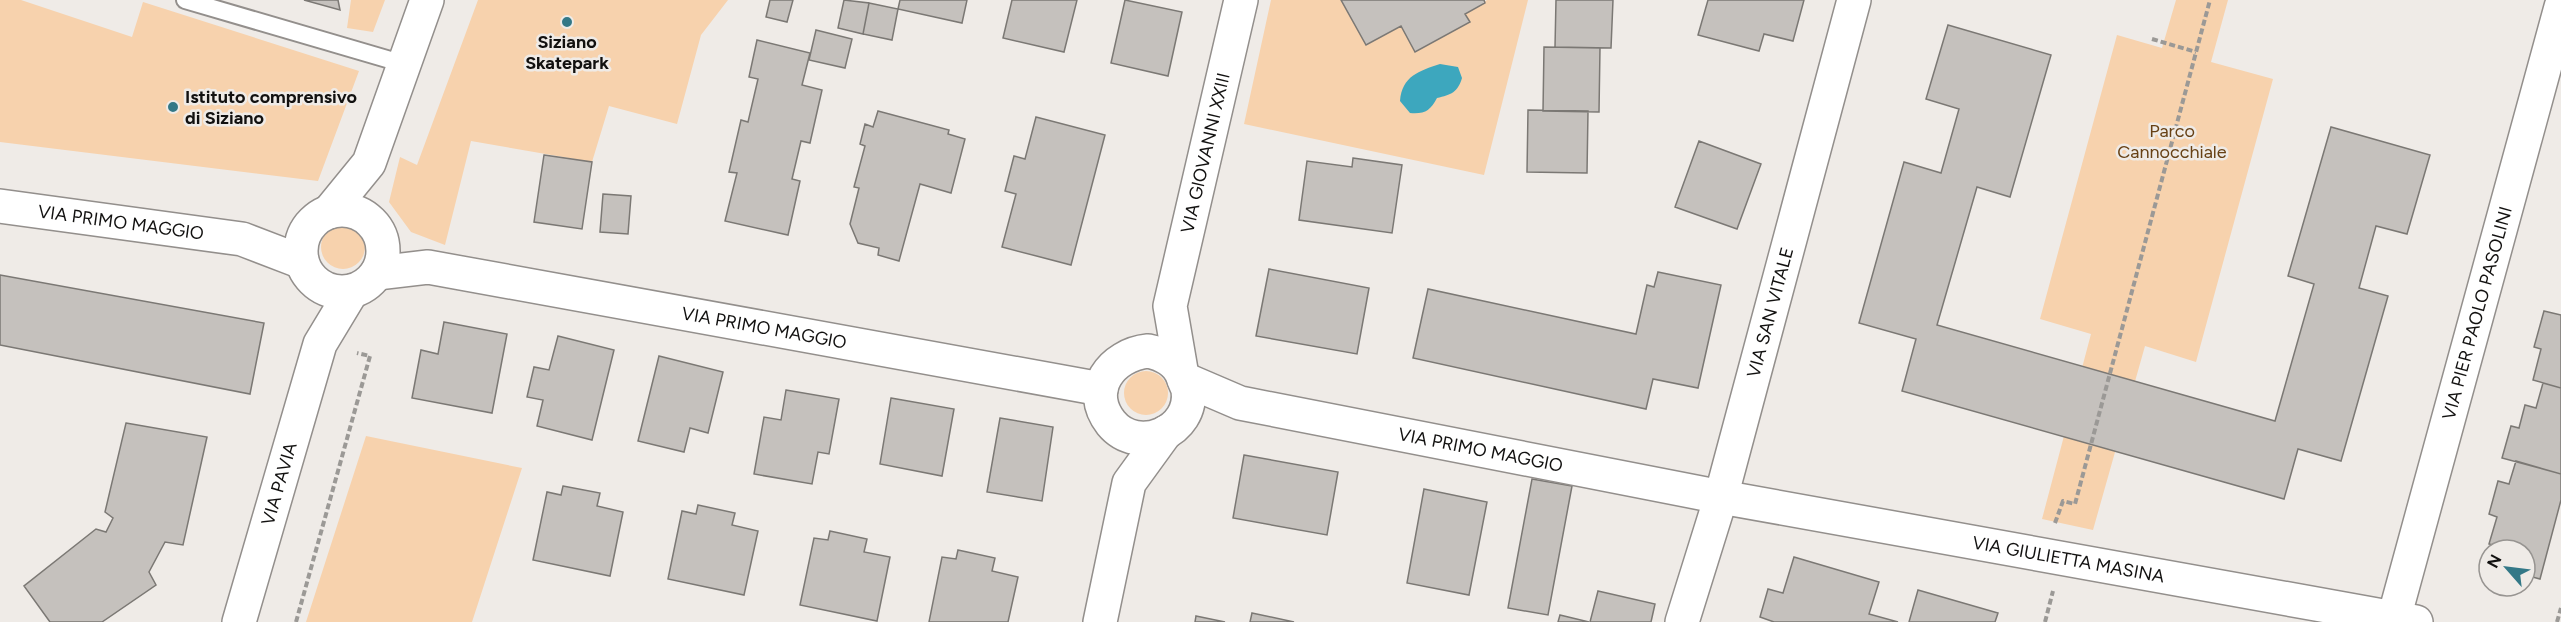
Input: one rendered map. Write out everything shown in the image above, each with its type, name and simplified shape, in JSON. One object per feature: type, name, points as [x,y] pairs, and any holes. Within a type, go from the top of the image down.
[{"type":"street","points":[[306,269],[301,246],[304,234],[369,163],[427,0]]},
{"type":"street","name":"VIA GIOVANNI XXIII","points":[[1182,375],[1170,306],[1241,0]]},
{"type":"street","name":"VIA SAN VITALE","points":[[1682,622],[1721,497],[1854,0]]},
{"type":"street","name":"VIA PIER PAOLO PASOLINI","points":[[2405,620],[2561,7]]},
{"type":"street","points":[[364,282],[382,259],[382,242],[377,231],[369,163]]},
{"type":"street","name":"VIA PRIMO MAGGIO","points":[[0,206],[242,239],[306,269],[322,287],[337,292],[364,282],[428,267],[1101,389]]},
{"type":"street","name":"VIA PRIMO MAGGIO","points":[[242,239],[347,210],[363,215],[377,231],[428,267]]},
{"type":"street","name":"VIA PAVIA","points":[[306,269],[320,344]]},
{"type":"street","name":"VIA PAVIA","points":[[239,622],[320,344],[364,282]]},
{"type":"street","name":"VIA GIOVANNI XXIII","points":[[1133,353],[1170,306]]},
{"type":"street","points":[[1100,622],[1129,483],[1117,429],[1110,422],[1102,405],[1101,389],[1106,374],[1115,363],[1133,353]]},
{"type":"street","name":"VIA PRIMO MAGGIO","points":[[1133,353],[1156,353],[1169,359],[1182,375],[1240,403],[1721,497]]},
{"type":"street","points":[[1129,483],[1174,426],[1187,405],[1188,390],[1182,375]]},
{"type":"street","name":"VIA PRIMO MAGGIO","points":[[1117,429],[1138,440],[1240,403]]},
{"type":"street","name":"VIA GIULIETTA MASINA","points":[[1721,497],[2405,620]]},
{"type":"lane","points":[[185,0],[404,64]]},
{"type":"path","points":[[2044,555],[2064,501],[2075,504],[2210,0]]},
{"type":"path","points":[[2152,39],[2196,52]]},
{"type":"path","points":[[296,622],[370,356],[320,344]]},
{"type":"path","points":[[2557,622],[2561,608]]},
{"type":"green space","name":"Istituto comprensivo di Siziano","points":[[0,0],[21,0],[132,37],[143,2],[359,71],[318,181],[0,142]]},
{"type":"green space","points":[[351,0],[385,0],[373,32],[347,28]]},
{"type":"green space","points":[[478,0],[728,0],[701,35],[677,124],[609,106],[592,162],[471,141],[445,245],[411,232],[389,202],[400,157],[417,165]]},
{"type":"green space","points":[[1271,0],[1341,0],[1366,45],[1401,26],[1415,52],[1470,22],[1465,14],[1487,0],[1528,0],[1484,175],[1244,124]]},
{"type":"green space","name":"Parco Cannocchiale","points":[[2176,0],[2228,0],[2211,62],[2273,79],[2196,362],[2145,346],[2093,530],[2042,519],[2091,334],[2040,319],[2117,35],[2162,48]]},
{"type":"green space","points":[[343,225],[359,231],[365,247],[359,263],[343,269],[327,263],[321,247],[327,231]]},
{"type":"green space","points":[[1146,371],[1161,378],[1168,393],[1161,408],[1146,415],[1131,408],[1124,393],[1131,378]]},
{"type":"green space","points":[[366,436],[522,468],[472,622],[306,622]]},
{"type":"water","points":[[1440,64],[1458,67],[1462,78],[1458,87],[1450,94],[1437,98],[1426,111],[1410,113],[1400,101],[1404,86],[1419,72]]},
{"type":"building","points":[[304,0],[338,0],[340,10]]},
{"type":"building","points":[[770,0],[793,0],[787,22],[766,17]]},
{"type":"building","points":[[844,0],[869,3],[863,34],[838,28]]},
{"type":"building","points":[[900,0],[967,0],[962,23],[898,9]]},
{"type":"building","points":[[1012,0],[1077,0],[1064,52],[1003,38]]},
{"type":"building","points":[[1125,0],[1182,12],[1168,76],[1111,63]]},
{"type":"building","points":[[1341,0],[1484,0],[1485,3],[1465,14],[1470,22],[1415,52],[1401,26],[1366,45]]},
{"type":"building","points":[[1556,0],[1613,0],[1611,48],[1555,47]]},
{"type":"building","points":[[1708,0],[1804,0],[1793,41],[1764,34],[1759,51],[1698,35]]},
{"type":"building","points":[[869,3],[898,9],[892,40],[863,34]]},
{"type":"building","points":[[1948,25],[2051,55],[2010,197],[1977,187],[1937,325],[2275,421],[2314,284],[2288,276],[2331,127],[2430,155],[2407,234],[2376,226],[2359,288],[2388,296],[2341,461],[2298,449],[2284,499],[1902,391],[1916,339],[1859,323],[1904,162],[1941,173],[1959,109],[1926,99]]},
{"type":"building","points":[[816,30],[852,39],[845,68],[809,60]]},
{"type":"building","points":[[757,40],[810,53],[802,85],[822,90],[810,143],[801,141],[792,179],[800,181],[788,235],[725,221],[737,173],[729,172],[741,120],[748,122],[758,79],[749,77]]},
{"type":"building","points":[[1544,47],[1600,48],[1599,112],[1543,111]]},
{"type":"building","points":[[1528,110],[1588,111],[1587,173],[1527,172]]},
{"type":"building","points":[[878,111],[949,130],[948,134],[965,139],[951,193],[920,184],[899,261],[878,255],[879,248],[858,243],[850,224],[859,188],[854,187],[865,146],[860,144],[865,124],[873,127]]},
{"type":"building","points":[[1036,117],[1105,135],[1071,265],[1002,247],[1016,194],[1005,191],[1014,156],[1025,159]]},
{"type":"building","points":[[1699,141],[1761,164],[1737,229],[1675,207]]},
{"type":"building","points":[[544,155],[592,162],[582,229],[534,222]]},
{"type":"building","points":[[1353,158],[1402,165],[1392,233],[1299,220],[1307,161],[1352,167]]},
{"type":"building","points":[[603,194],[631,196],[628,234],[600,232]]},
{"type":"building","points":[[1269,269],[1369,288],[1357,354],[1256,336]]},
{"type":"building","points":[[1658,272],[1721,285],[1698,388],[1653,379],[1646,409],[1413,358],[1428,289],[1636,334],[1647,285],[1654,287]]},
{"type":"building","points":[[0,275],[264,323],[250,394],[0,345]]},
{"type":"building","points":[[2544,311],[2561,315],[2561,388],[2533,380],[2541,349],[2534,347]]},
{"type":"building","points":[[444,322],[507,334],[492,413],[412,398],[421,350],[438,354]]},
{"type":"building","points":[[558,336],[614,350],[592,440],[537,426],[543,400],[527,397],[534,367],[549,370]]},
{"type":"building","points":[[659,356],[723,372],[708,433],[690,428],[684,452],[638,441]]},
{"type":"building","points":[[2543,383],[2561,388],[2561,474],[2502,458],[2511,426],[2519,428],[2525,405],[2536,408]]},
{"type":"building","points":[[786,390],[839,399],[829,454],[818,452],[812,484],[754,474],[764,417],[781,420]]},
{"type":"building","points":[[891,398],[954,409],[942,476],[880,464]]},
{"type":"building","points":[[1000,418],[1053,427],[1042,501],[987,492]]},
{"type":"building","points":[[126,423],[207,437],[183,545],[165,542],[149,572],[156,585],[102,622],[50,622],[24,586],[96,529],[106,532],[113,518],[105,512]]},
{"type":"building","points":[[1244,455],[1338,472],[1327,535],[1233,518]]},
{"type":"building","points":[[2516,461],[2561,474],[2561,500],[2540,579],[2537,578],[2537,538],[2491,538],[2497,517],[2489,514],[2498,481],[2509,484]]},
{"type":"building","points":[[1532,479],[1572,486],[1548,615],[1508,608]]},
{"type":"building","points":[[563,486],[600,493],[597,506],[623,512],[610,576],[533,560],[547,492],[561,495]]},
{"type":"building","points":[[1424,489],[1487,502],[1469,595],[1407,583]]},
{"type":"building","points":[[698,505],[735,513],[732,525],[758,531],[744,595],[668,579],[682,511],[696,514]]},
{"type":"building","points":[[830,531],[867,539],[864,552],[890,557],[877,621],[800,605],[814,538],[828,540]]},
{"type":"building","points":[[958,550],[995,558],[992,571],[1018,577],[1008,622],[929,622],[942,557],[956,559]]},
{"type":"building","points":[[1794,557],[1879,582],[1869,614],[1898,622],[1774,622],[1760,617],[1768,589],[1783,593]]},
{"type":"building","points":[[1918,590],[1998,613],[1995,622],[1909,622]]},
{"type":"building","points":[[1598,591],[1655,604],[1651,622],[1590,622]]},
{"type":"building","points":[[1252,613],[1294,622],[1250,622]]},
{"type":"building","points":[[1560,615],[1589,622],[1558,622]]},
{"type":"building","points":[[1196,616],[1225,622],[1195,622]]},
{"type":"place","name":"Siziano Skatepark","points":[[567,22]]},
{"type":"place","name":"Istituto comprensivo di Siziano","points":[[173,107]]}]
